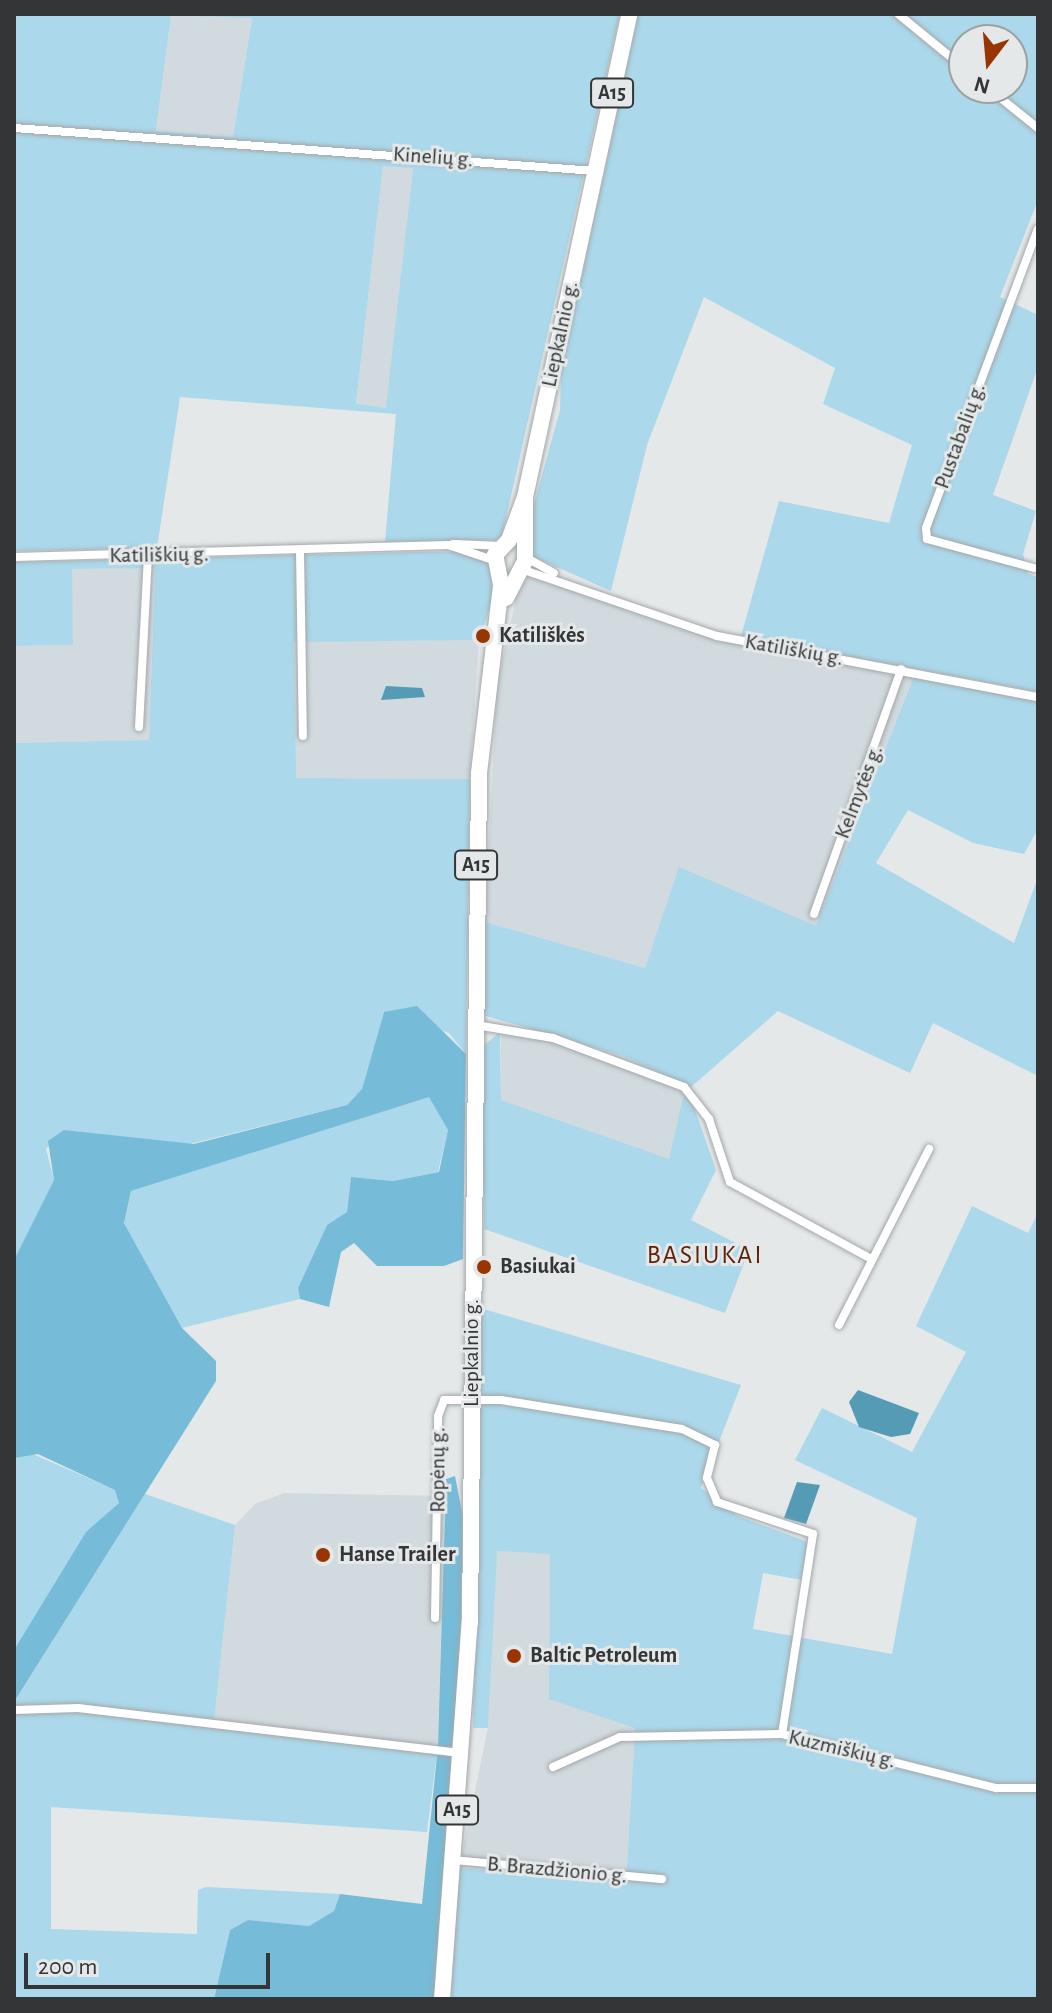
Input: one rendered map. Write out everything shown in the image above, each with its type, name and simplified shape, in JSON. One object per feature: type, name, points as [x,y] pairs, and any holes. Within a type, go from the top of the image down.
[{"type":"highway","name":"A15","points":[[595,171],[629,14]]},
{"type":"highway","name":"Liepkalnio g.","points":[[442,1999],[461,1753],[472,1397],[475,1025],[485,706],[511,559],[595,171]]},
{"type":"street","points":[[898,14],[948,55]]},
{"type":"street","points":[[1008,104],[1038,128]]},
{"type":"street","name":"Kinelių g.","points":[[14,128],[595,171]]},
{"type":"street","name":"Pustabalių g.","points":[[1034,568],[927,539],[926,528],[1038,229]]},
{"type":"street","name":"Katiliškių g.","points":[[448,545],[511,559]]},
{"type":"street","name":"Katiliškių g.","points":[[14,557],[448,545],[511,559],[717,636],[1038,697]]},
{"type":"street","points":[[300,551],[303,736]]},
{"type":"street","points":[[139,727],[148,555]]},
{"type":"street","name":"Kelmytės g.","points":[[814,914],[901,669]]},
{"type":"street","points":[[475,1025],[587,1048],[684,1087],[709,1119],[730,1182],[871,1259]]},
{"type":"street","points":[[839,1325],[929,1149]]},
{"type":"street","points":[[472,1397],[682,1429],[715,1445],[707,1478],[717,1502],[813,1534],[782,1734]]},
{"type":"street","name":"Ropėnų g.","points":[[435,1618],[438,1416],[444,1400],[472,1397]]},
{"type":"street","points":[[14,1710],[78,1708],[461,1753]]},
{"type":"street","name":"Kuzmiškių g.","points":[[553,1767],[620,1737],[782,1734],[996,1788],[1038,1788]]},
{"type":"street","name":"B. Brazdžionio g.","points":[[453,1860],[662,1879]]},
{"type":"shaded area","points":[[14,14],[620,14],[501,540],[385,542],[396,414],[180,397],[157,548],[14,551]],"holes":[[[171,15],[252,18],[233,137],[156,131]],[[383,166],[413,168],[386,408],[356,404]]]},
{"type":"shaded area","points":[[638,14],[1038,14],[1038,200],[1000,297],[1038,315],[1038,367],[993,495],[1036,511],[1023,554],[1028,574],[1038,577],[1038,692],[741,636],[779,501],[889,523],[912,445],[823,404],[835,368],[704,297],[647,445],[611,591],[532,556],[525,537],[560,410],[561,373]]},
{"type":"shaded area","points":[[171,15],[252,17],[233,137],[156,132]]},
{"type":"shaded area","points":[[383,165],[413,167],[387,408],[356,405]]},
{"type":"shaded area","points":[[461,551],[488,561],[495,592],[479,640],[294,642],[296,778],[470,779],[466,1054],[449,1033],[384,1012],[362,1089],[347,1105],[186,1145],[64,1130],[46,1149],[54,1180],[14,1260],[14,743],[149,740],[155,568],[72,569],[73,645],[14,646],[14,562]]},
{"type":"shaded area","points":[[155,567],[149,740],[14,743],[14,646],[73,645],[71,569]]},
{"type":"shaded area","points":[[522,573],[712,638],[914,676],[816,927],[680,868],[645,968],[485,922],[497,683]]},
{"type":"shaded area","points":[[479,640],[470,779],[295,778],[294,641]]},
{"type":"shaded area","points":[[914,676],[1038,701],[1038,829],[1024,854],[973,843],[908,810],[876,863],[1014,943],[1038,877],[1038,1076],[933,1023],[910,1073],[778,1011],[691,1087],[623,1056],[483,1015],[485,922],[645,968],[679,867],[816,926]]},
{"type":"shaded area","points":[[386,686],[422,688],[425,697],[381,700]]},
{"type":"shaded area","points":[[417,1006],[466,1054],[463,1259],[444,1266],[377,1266],[354,1243],[341,1252],[329,1307],[300,1299],[298,1288],[327,1225],[347,1212],[351,1177],[393,1181],[439,1172],[448,1130],[429,1097],[131,1191],[124,1223],[182,1328],[216,1361],[216,1381],[14,1702],[14,1650],[86,1532],[119,1503],[115,1490],[38,1454],[14,1458],[14,1260],[54,1180],[48,1141],[64,1130],[194,1144],[347,1105],[362,1089],[384,1012]]},
{"type":"shaded area","points":[[501,1024],[623,1056],[691,1087],[669,1160],[501,1100]]},
{"type":"shaded area","points":[[500,1032],[501,1100],[669,1159],[684,1094],[693,1104],[716,1170],[691,1220],[749,1250],[725,1313],[484,1229],[482,1047]]},
{"type":"shaded area","points":[[429,1096],[448,1130],[438,1172],[393,1181],[351,1177],[347,1212],[327,1225],[298,1288],[300,1299],[182,1328],[124,1223],[131,1191]]},
{"type":"shaded area","points":[[972,1206],[1028,1233],[1038,1213],[1038,1999],[450,1999],[459,1868],[626,1882],[635,1728],[549,1699],[550,1554],[497,1551],[488,1728],[473,1728],[480,1308],[741,1385],[701,1488],[738,1516],[808,1542],[802,1580],[763,1573],[753,1629],[892,1654],[917,1518],[795,1460],[822,1408],[912,1452],[966,1352],[916,1326]]},
{"type":"shaded area","points":[[858,1390],[919,1413],[910,1434],[891,1437],[859,1427],[849,1402]]},
{"type":"shaded area","points":[[28,1452],[116,1490],[119,1503],[86,1533],[14,1650],[14,1458]]},
{"type":"shaded area","points":[[455,1476],[463,1517],[461,1624],[436,1999],[214,1999],[230,1930],[248,1920],[309,1926],[334,1911],[340,1894],[422,1904],[438,1746],[446,1479]]},
{"type":"shaded area","points":[[797,1482],[820,1485],[806,1524],[784,1518]]},
{"type":"shaded area","points":[[284,1493],[445,1496],[438,1746],[214,1722],[235,1525],[255,1504]]},
{"type":"shaded area","points":[[145,1494],[235,1525],[214,1722],[438,1746],[427,1832],[51,1807],[51,1929],[197,1934],[198,1890],[206,1887],[340,1894],[334,1911],[309,1926],[248,1920],[230,1930],[214,1999],[14,1999],[14,1702]]},
{"type":"shaded area","points":[[496,1551],[550,1553],[549,1698],[635,1727],[626,1882],[459,1868],[488,1728]]},
{"type":"place","name":"Katiliškės","points":[[483,636]]},
{"type":"place","name":"Basiukai","points":[[484,1267]]},
{"type":"place","name":"Hanse Trailer","points":[[323,1555]]},
{"type":"place","name":"Baltic Petroleum","points":[[514,1656]]},
{"type":"district","name":"BASIUKAI","points":[[705,1256]]}]
